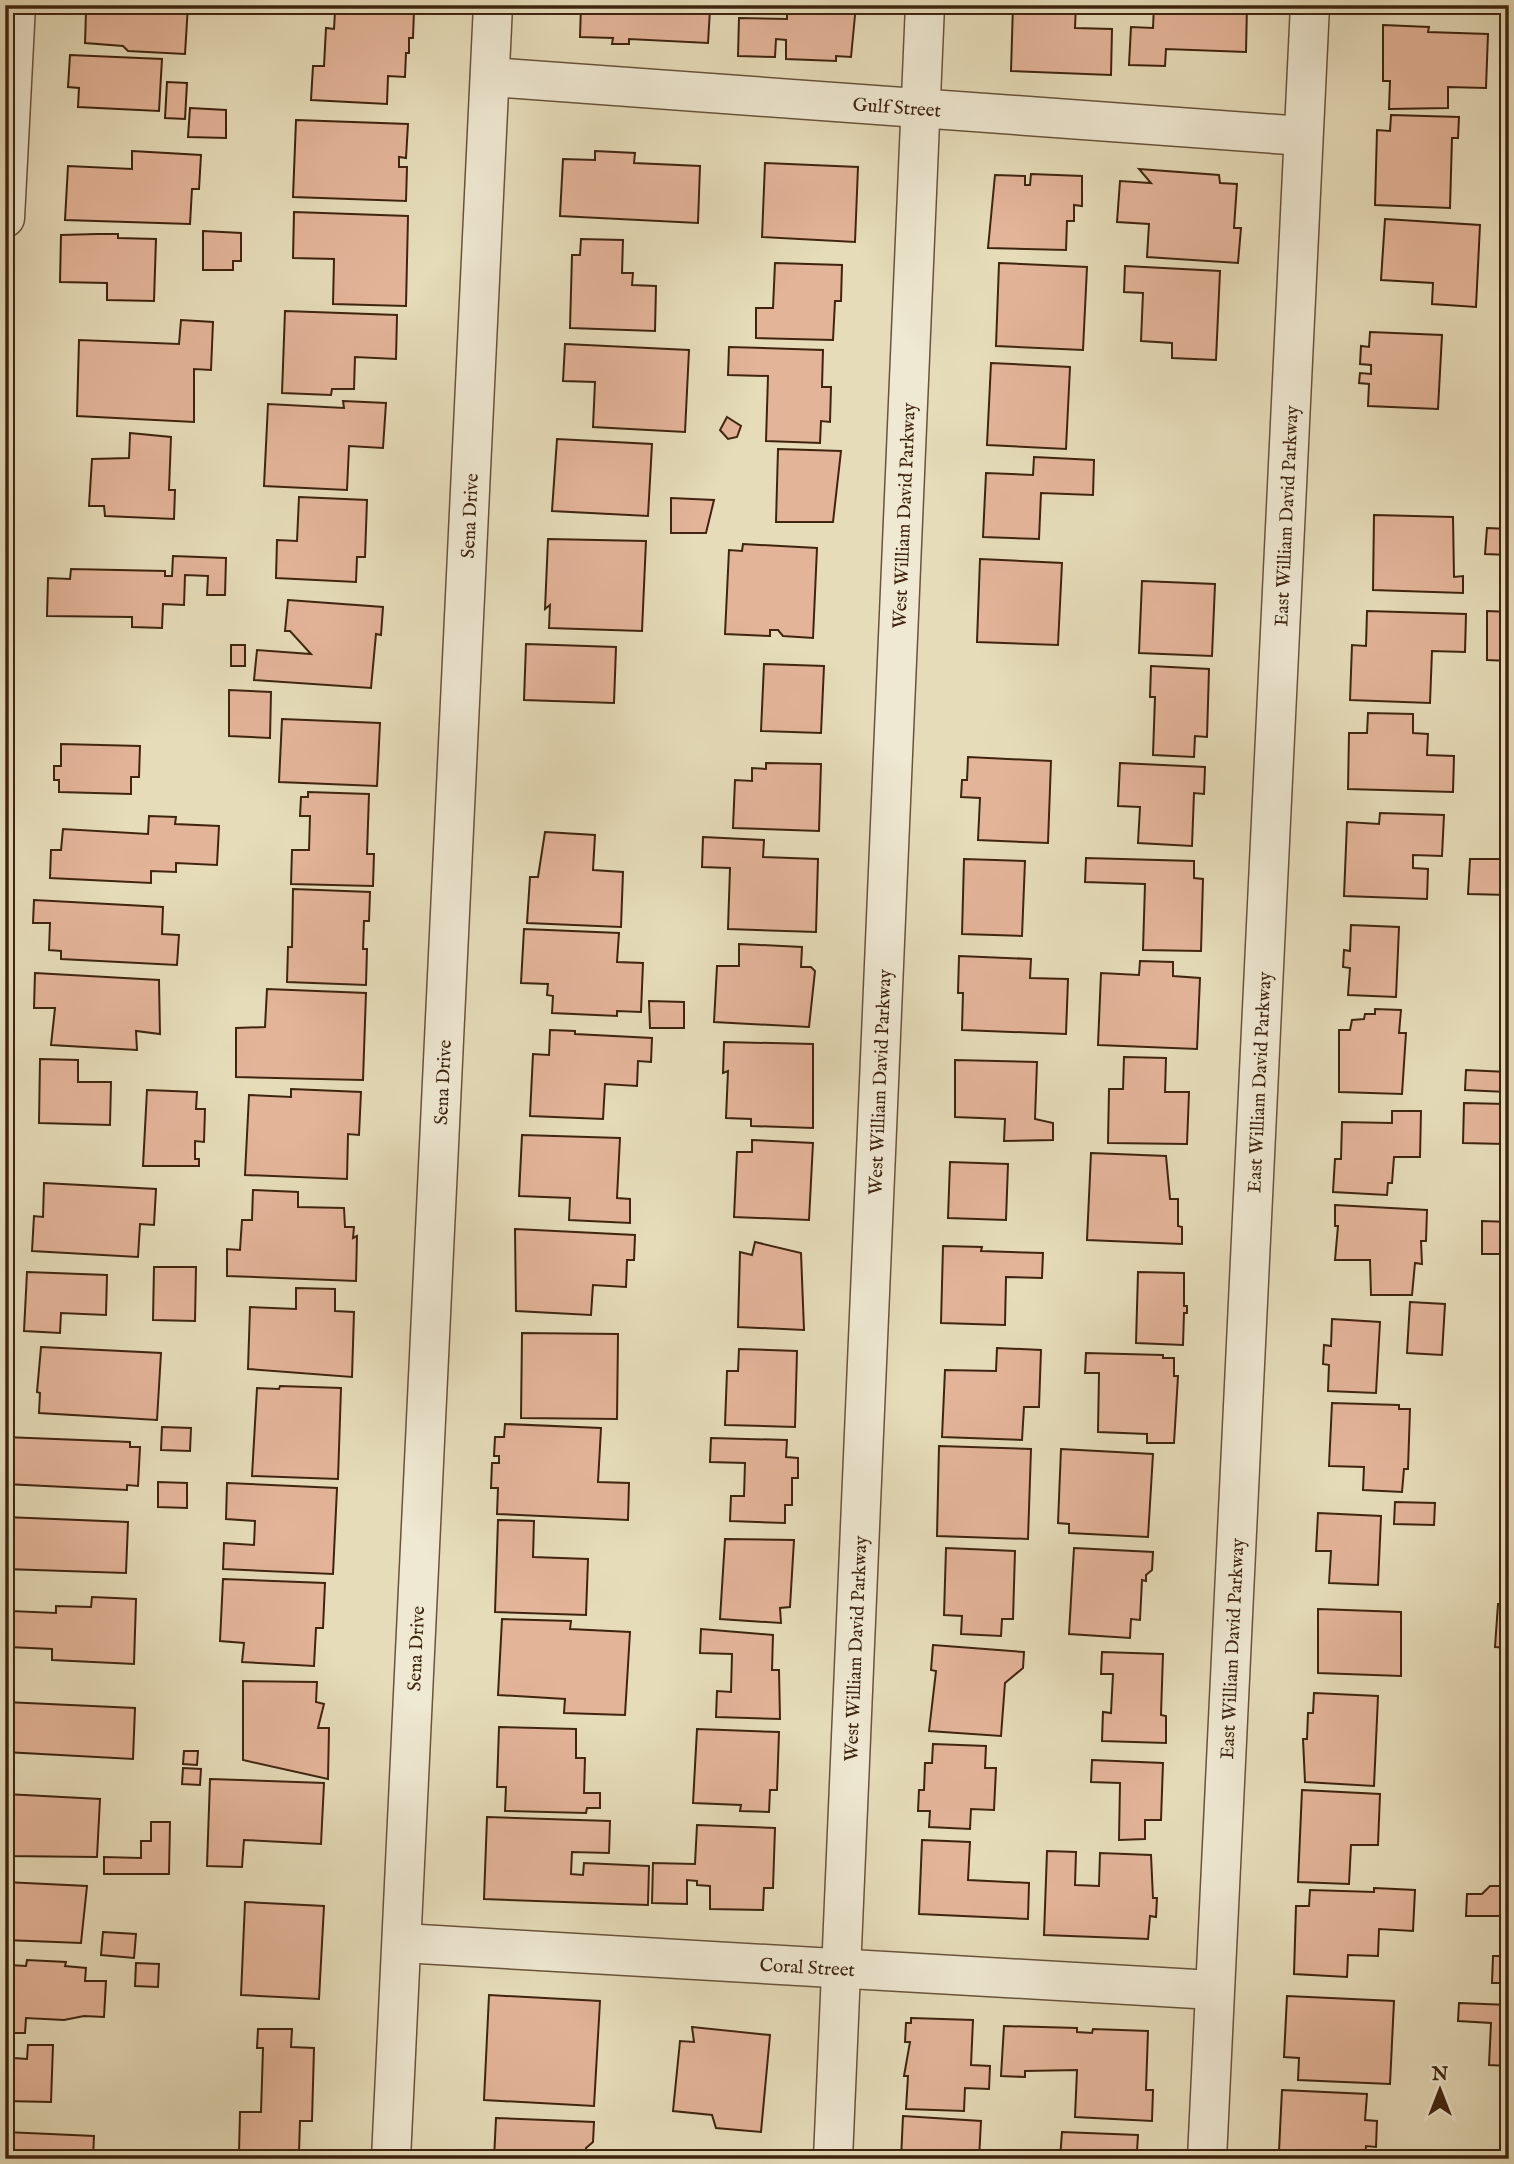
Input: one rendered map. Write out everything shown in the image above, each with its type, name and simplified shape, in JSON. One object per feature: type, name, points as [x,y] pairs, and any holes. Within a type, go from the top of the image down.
[{"type":"street","points":[[5,218],[16,5]]},
{"type":"street","name":"Sena Drive","points":[[391,2159],[493,5]]},
{"type":"street","name":"West William David Parkway","points":[[832,2159],[843,1969],[925,5]]},
{"type":"street","name":"East William David Parkway","points":[[1207,2159],[1310,5]]},
{"type":"street","name":"Gulf Street","points":[[489,77],[1303,136]]},
{"type":"street","name":"Coral Street","points":[[402,1942],[1213,1990]]},
{"type":"building","points":[[77,5],[188,5],[185,54],[128,51],[123,46],[85,43],[86,12],[77,11]]},
{"type":"building","points":[[272,5],[377,5],[377,9],[414,10],[413,38],[409,38],[405,77],[388,76],[387,104],[311,100],[313,66],[324,66],[326,28],[334,29],[335,12],[272,9]]},
{"type":"building","points":[[581,5],[701,5],[701,9],[710,10],[708,43],[629,39],[629,44],[612,44],[613,38],[580,37]]},
{"type":"building","points":[[787,5],[856,5],[851,57],[836,56],[836,61],[786,59],[786,40],[776,39],[775,57],[738,56],[739,18],[787,19]]},
{"type":"building","points":[[1013,5],[1076,5],[1075,28],[1112,29],[1111,75],[1011,71]]},
{"type":"building","points":[[1154,5],[1247,5],[1246,52],[1166,49],[1165,66],[1129,65],[1131,27],[1153,28]]},
{"type":"building","points":[[1383,25],[1429,27],[1428,32],[1488,34],[1486,88],[1448,87],[1448,108],[1389,109],[1390,81],[1383,81]]},
{"type":"building","points":[[70,55],[162,59],[159,111],[78,107],[79,88],[68,87]]},
{"type":"building","points":[[167,82],[187,83],[185,119],[165,118]]},
{"type":"building","points":[[190,108],[226,110],[226,138],[188,137]]},
{"type":"building","points":[[1391,115],[1459,117],[1458,138],[1452,138],[1450,208],[1375,205],[1377,130],[1390,131]]},
{"type":"building","points":[[296,120],[408,124],[406,158],[399,157],[399,167],[407,167],[406,201],[293,197]]},
{"type":"building","points":[[132,151],[201,155],[199,189],[192,189],[190,224],[65,220],[68,166],[132,169]]},
{"type":"building","points":[[595,151],[635,153],[634,163],[700,166],[698,223],[560,216],[563,159],[595,160]]},
{"type":"building","points":[[765,163],[858,167],[855,242],[762,237]]},
{"type":"building","points":[[1139,169],[1219,175],[1220,183],[1237,184],[1234,228],[1241,228],[1238,263],[1147,257],[1149,224],[1117,222],[1120,181],[1151,183]]},
{"type":"building","points":[[1031,174],[1082,176],[1082,206],[1074,205],[1074,221],[1067,221],[1066,250],[988,248],[995,175],[1025,176],[1025,185],[1030,185]]},
{"type":"building","points":[[294,212],[408,216],[406,306],[333,304],[334,259],[293,258]]},
{"type":"building","points":[[1385,219],[1480,225],[1476,307],[1432,304],[1433,283],[1381,280]]},
{"type":"building","points":[[203,231],[241,233],[241,261],[233,261],[233,270],[203,270]]},
{"type":"building","points":[[118,234],[118,238],[156,239],[154,301],[107,300],[107,283],[60,282],[61,235]]},
{"type":"building","points":[[581,239],[623,240],[622,273],[633,273],[632,285],[656,286],[655,331],[570,328],[572,255],[580,255]]},
{"type":"building","points":[[775,263],[842,265],[841,301],[835,301],[833,340],[756,338],[756,308],[773,308]]},
{"type":"building","points":[[999,263],[1087,267],[1083,350],[996,346]]},
{"type":"building","points":[[1125,266],[1220,271],[1216,360],[1172,358],[1172,343],[1141,341],[1143,293],[1124,292]]},
{"type":"building","points":[[285,311],[397,315],[396,359],[355,357],[354,389],[332,389],[331,395],[282,393]]},
{"type":"building","points":[[181,320],[213,322],[211,370],[194,369],[194,422],[77,416],[79,340],[179,344]]},
{"type":"building","points":[[1370,332],[1442,335],[1438,409],[1368,406],[1369,384],[1359,383],[1360,373],[1371,374],[1371,365],[1360,364],[1361,346],[1369,347]]},
{"type":"building","points":[[565,344],[689,350],[685,432],[593,427],[595,382],[563,381]]},
{"type":"building","points":[[729,347],[823,350],[822,387],[831,387],[830,422],[821,421],[820,443],[766,441],[768,376],[728,375]]},
{"type":"building","points":[[991,363],[1070,367],[1066,449],[987,445]]},
{"type":"building","points":[[343,401],[386,403],[383,448],[349,446],[347,490],[264,486],[268,404],[344,408]]},
{"type":"building","points":[[727,417],[741,426],[737,437],[728,439],[720,430]]},
{"type":"building","points":[[130,433],[171,437],[169,490],[175,490],[174,519],[105,516],[104,506],[89,506],[92,459],[129,458]]},
{"type":"building","points":[[557,439],[652,444],[648,516],[552,511]]},
{"type":"building","points":[[778,449],[841,451],[833,522],[776,522]]},
{"type":"building","points":[[1034,457],[1094,460],[1093,495],[1041,493],[1039,539],[983,537],[986,473],[1033,475]]},
{"type":"building","points":[[299,497],[367,500],[365,557],[357,557],[356,582],[276,578],[277,540],[297,541]]},
{"type":"building","points":[[671,498],[714,500],[706,533],[671,533]]},
{"type":"building","points":[[1374,515],[1453,517],[1454,577],[1463,576],[1463,593],[1373,590]]},
{"type":"building","points":[[1487,528],[1509,529],[1509,555],[1485,554]]},
{"type":"building","points":[[548,539],[646,541],[642,631],[549,628],[550,605],[545,609]]},
{"type":"building","points":[[743,544],[817,548],[813,638],[783,636],[778,630],[770,630],[770,636],[725,634],[729,550],[742,551]]},
{"type":"building","points":[[173,556],[226,558],[225,595],[207,595],[208,576],[185,575],[184,605],[163,604],[162,628],[132,627],[132,617],[47,616],[48,578],[70,579],[71,569],[165,571],[165,576],[172,576]]},
{"type":"building","points":[[980,559],[1062,563],[1058,645],[977,642]]},
{"type":"building","points":[[1142,581],[1215,584],[1212,656],[1139,653]]},
{"type":"building","points":[[288,600],[383,607],[381,635],[376,634],[371,688],[254,680],[257,650],[311,654],[290,631],[285,631]]},
{"type":"building","points":[[1367,611],[1466,614],[1465,652],[1432,651],[1430,703],[1350,700],[1352,645],[1366,646]]},
{"type":"building","points":[[1487,611],[1509,612],[1509,661],[1487,660]]},
{"type":"building","points":[[526,644],[616,647],[614,703],[524,700]]},
{"type":"building","points":[[231,645],[245,645],[245,666],[231,666]]},
{"type":"building","points":[[764,664],[824,666],[821,733],[761,731]]},
{"type":"building","points":[[1151,666],[1209,669],[1207,737],[1195,736],[1194,757],[1153,755],[1155,697],[1150,697]]},
{"type":"building","points":[[229,690],[271,692],[270,738],[229,736]]},
{"type":"building","points":[[1368,713],[1413,714],[1413,733],[1428,734],[1427,755],[1454,756],[1453,792],[1348,789],[1349,733],[1367,733]]},
{"type":"building","points":[[282,719],[380,723],[377,786],[279,782]]},
{"type":"building","points":[[61,744],[140,746],[139,777],[131,777],[131,794],[59,792],[59,780],[54,780],[54,766],[61,766]]},
{"type":"building","points":[[968,757],[1051,761],[1048,843],[978,840],[980,798],[961,797],[962,780],[967,780]]},
{"type":"building","points":[[766,763],[821,764],[819,831],[733,828],[735,780],[752,781],[752,768],[766,769]]},
{"type":"building","points":[[1120,763],[1205,767],[1204,794],[1194,793],[1192,846],[1138,843],[1140,807],[1118,806]]},
{"type":"building","points":[[308,792],[369,794],[367,854],[374,854],[373,886],[291,884],[292,850],[309,850],[310,816],[300,816],[301,797],[308,797]]},
{"type":"building","points":[[1380,813],[1444,815],[1442,856],[1413,855],[1413,868],[1428,869],[1427,899],[1344,896],[1347,822],[1379,824]]},
{"type":"building","points":[[149,816],[176,817],[175,824],[219,826],[217,865],[176,863],[176,872],[151,871],[151,883],[50,878],[51,850],[61,850],[63,829],[148,834]]},
{"type":"building","points":[[545,832],[595,835],[593,870],[623,872],[621,927],[527,923],[530,877],[538,877]]},
{"type":"building","points":[[703,837],[764,840],[763,857],[818,859],[816,932],[728,929],[730,868],[702,867]]},
{"type":"building","points":[[1086,858],[1194,861],[1194,878],[1203,879],[1201,951],[1143,950],[1145,884],[1085,882]]},
{"type":"building","points":[[964,859],[1025,861],[1022,936],[962,934]]},
{"type":"building","points":[[1470,859],[1509,859],[1509,895],[1468,894]]},
{"type":"building","points":[[293,889],[370,892],[369,921],[364,921],[363,949],[367,949],[366,985],[287,982],[288,947],[292,947]]},
{"type":"building","points":[[34,900],[163,907],[162,934],[179,935],[177,965],[61,959],[61,951],[49,950],[50,923],[33,923]]},
{"type":"building","points":[[1351,925],[1399,927],[1396,997],[1348,995],[1350,968],[1343,967],[1344,950],[1350,951]]},
{"type":"building","points":[[524,929],[619,933],[617,962],[643,963],[641,1012],[617,1011],[617,1016],[552,1013],[553,996],[547,995],[548,984],[521,983]]},
{"type":"building","points":[[739,944],[802,947],[801,967],[811,967],[815,971],[809,1027],[714,1022],[717,966],[739,966]]},
{"type":"building","points":[[959,956],[1031,959],[1030,978],[1068,979],[1066,1034],[962,1030],[963,993],[958,993]]},
{"type":"building","points":[[1140,961],[1173,962],[1173,976],[1200,978],[1197,1049],[1098,1045],[1101,973],[1139,975]]},
{"type":"building","points":[[35,973],[159,980],[160,1034],[136,1031],[137,1050],[51,1045],[55,1008],[34,1008]]},
{"type":"building","points":[[267,989],[366,993],[363,1080],[236,1077],[236,1028],[265,1027]]},
{"type":"building","points":[[649,1001],[684,1002],[684,1028],[650,1028]]},
{"type":"building","points":[[1375,1009],[1401,1010],[1399,1033],[1406,1033],[1402,1094],[1339,1092],[1339,1030],[1350,1030],[1352,1020],[1364,1019],[1365,1014],[1375,1014]]},
{"type":"building","points":[[550,1030],[652,1038],[651,1062],[638,1061],[637,1086],[605,1084],[603,1119],[530,1116],[533,1054],[549,1055]]},
{"type":"building","points":[[724,1042],[813,1044],[813,1128],[751,1126],[751,1119],[726,1118],[728,1071],[723,1073]]},
{"type":"building","points":[[1124,1057],[1166,1058],[1165,1092],[1189,1092],[1187,1144],[1108,1143],[1109,1089],[1123,1089]]},
{"type":"building","points":[[40,1059],[78,1060],[78,1082],[111,1082],[110,1125],[39,1123]]},
{"type":"building","points":[[955,1060],[1037,1062],[1035,1119],[1053,1123],[1053,1140],[1004,1141],[1005,1119],[955,1117]]},
{"type":"building","points":[[1466,1070],[1507,1072],[1506,1092],[1465,1090]]},
{"type":"building","points":[[291,1089],[361,1092],[359,1135],[348,1134],[347,1179],[245,1175],[249,1095],[291,1097]]},
{"type":"building","points":[[147,1090],[197,1092],[196,1109],[205,1109],[204,1142],[195,1141],[195,1159],[199,1159],[199,1166],[143,1166]]},
{"type":"building","points":[[1464,1103],[1506,1104],[1504,1144],[1463,1143]]},
{"type":"building","points":[[1392,1111],[1421,1111],[1420,1157],[1394,1157],[1392,1183],[1388,1183],[1387,1195],[1333,1192],[1335,1159],[1341,1159],[1342,1122],[1392,1123]]},
{"type":"building","points":[[522,1135],[620,1138],[617,1198],[630,1199],[630,1223],[569,1220],[570,1198],[519,1196]]},
{"type":"building","points":[[752,1140],[813,1143],[809,1220],[734,1217],[737,1152],[752,1152]]},
{"type":"building","points":[[1091,1153],[1166,1156],[1170,1199],[1178,1199],[1178,1226],[1182,1227],[1182,1244],[1087,1240]]},
{"type":"building","points":[[950,1162],[1008,1164],[1006,1220],[948,1218]]},
{"type":"building","points":[[44,1183],[156,1189],[154,1225],[140,1224],[138,1257],[32,1251],[34,1216],[43,1217]]},
{"type":"building","points":[[253,1190],[298,1192],[298,1207],[344,1208],[345,1227],[354,1227],[353,1238],[357,1236],[356,1281],[227,1276],[227,1249],[240,1250],[242,1220],[252,1220]]},
{"type":"building","points":[[1335,1205],[1427,1210],[1426,1241],[1421,1241],[1422,1264],[1415,1263],[1412,1295],[1371,1295],[1370,1260],[1335,1260],[1338,1226],[1335,1226]]},
{"type":"building","points":[[1482,1221],[1509,1222],[1509,1254],[1482,1254]]},
{"type":"building","points":[[515,1229],[635,1235],[634,1260],[627,1260],[626,1287],[593,1285],[591,1315],[516,1311]]},
{"type":"building","points":[[755,1242],[801,1253],[804,1330],[738,1327],[740,1252],[752,1255]]},
{"type":"building","points":[[943,1246],[982,1247],[981,1251],[1043,1253],[1042,1278],[1006,1277],[1005,1325],[941,1323]]},
{"type":"building","points":[[154,1267],[196,1267],[195,1321],[153,1320]]},
{"type":"building","points":[[27,1272],[107,1275],[106,1315],[61,1313],[60,1333],[24,1331]]},
{"type":"building","points":[[1138,1272],[1184,1273],[1184,1306],[1187,1306],[1187,1313],[1184,1313],[1183,1345],[1136,1343]]},
{"type":"building","points":[[296,1288],[335,1289],[335,1311],[354,1312],[352,1377],[248,1369],[250,1307],[296,1309]]},
{"type":"building","points":[[1410,1302],[1445,1304],[1442,1355],[1407,1353]]},
{"type":"building","points":[[1332,1319],[1380,1322],[1376,1393],[1328,1391],[1329,1365],[1323,1364],[1324,1345],[1331,1346]]},
{"type":"building","points":[[522,1333],[618,1334],[617,1419],[521,1418]]},
{"type":"building","points":[[41,1347],[161,1353],[157,1420],[39,1413],[40,1393],[37,1392]]},
{"type":"building","points":[[997,1348],[1041,1350],[1039,1407],[1024,1407],[1022,1440],[942,1437],[945,1370],[996,1371]]},
{"type":"building","points":[[739,1349],[797,1351],[795,1427],[725,1425],[727,1371],[738,1371]]},
{"type":"building","points":[[1086,1353],[1163,1355],[1163,1358],[1174,1358],[1174,1376],[1178,1376],[1174,1443],[1147,1443],[1147,1434],[1098,1432],[1099,1373],[1085,1373]]},
{"type":"building","points":[[280,1386],[341,1388],[338,1479],[252,1476],[257,1388],[279,1389]]},
{"type":"building","points":[[1332,1403],[1399,1405],[1399,1409],[1410,1409],[1408,1469],[1404,1469],[1402,1492],[1363,1490],[1364,1467],[1329,1466]]},
{"type":"building","points":[[505,1424],[601,1428],[598,1482],[629,1483],[628,1520],[497,1514],[498,1488],[491,1488],[492,1463],[499,1463],[499,1456],[494,1456],[495,1437],[504,1437]]},
{"type":"building","points":[[162,1427],[191,1428],[190,1451],[161,1450]]},
{"type":"building","points":[[5,1437],[130,1442],[130,1447],[140,1447],[138,1486],[127,1485],[127,1490],[5,1484]]},
{"type":"building","points":[[711,1438],[787,1440],[786,1457],[798,1458],[798,1478],[792,1478],[792,1505],[785,1505],[785,1523],[730,1521],[731,1496],[744,1496],[745,1463],[710,1462]]},
{"type":"building","points":[[939,1446],[1031,1449],[1028,1539],[937,1536]]},
{"type":"building","points":[[1061,1449],[1153,1454],[1148,1537],[1069,1533],[1069,1524],[1058,1523]]},
{"type":"building","points":[[158,1482],[187,1483],[187,1508],[158,1507]]},
{"type":"building","points":[[227,1483],[337,1488],[333,1574],[223,1569],[224,1543],[254,1545],[255,1521],[226,1519]]},
{"type":"building","points":[[1395,1502],[1435,1503],[1434,1525],[1394,1524]]},
{"type":"building","points":[[1318,1513],[1381,1516],[1378,1585],[1329,1583],[1331,1551],[1316,1551]]},
{"type":"building","points":[[1502,1515],[1509,1515],[1509,1535],[1501,1535]]},
{"type":"building","points":[[5,1517],[128,1522],[126,1573],[5,1569]]},
{"type":"building","points":[[498,1520],[534,1521],[533,1557],[588,1559],[586,1615],[495,1612]]},
{"type":"building","points":[[725,1539],[794,1540],[790,1607],[780,1608],[781,1623],[720,1619]]},
{"type":"building","points":[[946,1548],[1015,1551],[1013,1619],[1002,1619],[1001,1636],[961,1634],[962,1616],[944,1615]]},
{"type":"building","points":[[1074,1548],[1153,1552],[1152,1570],[1146,1575],[1146,1581],[1142,1580],[1140,1620],[1131,1619],[1130,1638],[1069,1634]]},
{"type":"building","points":[[223,1579],[325,1583],[323,1628],[316,1628],[314,1666],[242,1662],[244,1643],[220,1641]]},
{"type":"building","points":[[92,1597],[136,1599],[134,1664],[52,1660],[52,1649],[9,1647],[11,1611],[56,1613],[56,1606],[91,1607]]},
{"type":"building","points":[[1498,1604],[1509,1604],[1509,1648],[1495,1647]]},
{"type":"building","points":[[1318,1609],[1401,1612],[1401,1676],[1318,1673]]},
{"type":"building","points":[[502,1619],[571,1621],[570,1629],[630,1632],[625,1715],[564,1713],[565,1699],[498,1695]]},
{"type":"building","points":[[701,1629],[773,1635],[772,1670],[779,1670],[780,1719],[716,1717],[717,1691],[731,1692],[732,1654],[700,1653]]},
{"type":"building","points":[[933,1645],[1024,1652],[1023,1668],[1005,1683],[1001,1736],[929,1731],[936,1671],[931,1670]]},
{"type":"building","points":[[1102,1652],[1163,1654],[1161,1715],[1166,1716],[1166,1743],[1102,1741],[1103,1712],[1111,1713],[1113,1674],[1101,1674]]},
{"type":"building","points":[[243,1681],[317,1682],[316,1702],[324,1704],[318,1728],[329,1728],[328,1779],[243,1760]]},
{"type":"building","points":[[1314,1693],[1378,1696],[1374,1786],[1305,1782],[1303,1739],[1307,1739],[1308,1713],[1313,1713]]},
{"type":"building","points":[[5,1702],[135,1708],[133,1759],[5,1752]]},
{"type":"building","points":[[499,1727],[576,1729],[576,1758],[585,1758],[584,1793],[600,1793],[600,1808],[587,1808],[586,1813],[505,1811],[506,1787],[497,1787]]},
{"type":"building","points":[[697,1729],[779,1732],[777,1790],[770,1790],[769,1812],[740,1811],[741,1805],[693,1803]]},
{"type":"building","points":[[933,1744],[986,1746],[985,1768],[996,1768],[994,1810],[971,1809],[970,1829],[929,1827],[930,1811],[918,1811],[919,1790],[924,1790],[925,1763],[932,1763]]},
{"type":"building","points":[[184,1751],[198,1751],[197,1765],[183,1764]]},
{"type":"building","points":[[1092,1760],[1163,1763],[1161,1820],[1145,1820],[1145,1839],[1119,1840],[1120,1783],[1091,1782]]},
{"type":"building","points":[[183,1768],[201,1769],[200,1785],[182,1784]]},
{"type":"building","points":[[210,1779],[324,1783],[321,1844],[244,1840],[242,1867],[207,1866]]},
{"type":"building","points":[[1504,1781],[1509,1781],[1509,1829],[1502,1828]]},
{"type":"building","points":[[1302,1790],[1380,1794],[1378,1845],[1351,1845],[1349,1884],[1298,1882]]},
{"type":"building","points":[[5,1794],[100,1799],[97,1857],[5,1856]]},
{"type":"building","points":[[487,1817],[610,1821],[609,1853],[572,1852],[571,1874],[583,1875],[584,1863],[649,1866],[648,1905],[484,1899]]},
{"type":"building","points":[[151,1822],[170,1822],[169,1874],[104,1874],[104,1857],[141,1858],[141,1841],[151,1841]]},
{"type":"building","points":[[697,1825],[775,1828],[773,1888],[764,1888],[763,1910],[710,1909],[710,1886],[697,1885],[697,1881],[687,1880],[687,1904],[652,1903],[653,1863],[695,1864]]},
{"type":"building","points":[[922,1840],[970,1842],[968,1880],[1029,1883],[1028,1919],[919,1914]]},
{"type":"building","points":[[1047,1851],[1076,1852],[1075,1885],[1099,1886],[1100,1853],[1151,1855],[1153,1898],[1157,1898],[1156,1917],[1150,1916],[1148,1939],[1044,1935]]},
{"type":"building","points":[[5,1882],[87,1886],[81,1943],[5,1940]]},
{"type":"building","points":[[1490,1886],[1509,1886],[1509,1916],[1466,1916],[1467,1894],[1482,1894]]},
{"type":"building","points":[[1374,1888],[1415,1890],[1413,1931],[1379,1929],[1378,1956],[1348,1955],[1347,1977],[1294,1974],[1296,1906],[1309,1906],[1310,1890],[1374,1892]]},
{"type":"building","points":[[245,1902],[324,1906],[319,1999],[241,1995]]},
{"type":"building","points":[[103,1932],[136,1934],[134,1958],[101,1955]]},
{"type":"building","points":[[1493,1956],[1509,1956],[1509,1983],[1492,1983]]},
{"type":"building","points":[[5,1957],[10,1958],[9,1965],[26,1966],[27,1960],[66,1962],[65,1966],[86,1968],[85,1981],[106,1981],[104,2017],[84,2016],[64,2020],[26,2018],[25,2033],[5,2033]]},
{"type":"building","points":[[136,1963],[159,1964],[158,1987],[135,1986]]},
{"type":"building","points":[[489,1995],[600,2001],[594,2106],[484,2100]]},
{"type":"building","points":[[1287,1996],[1394,2001],[1390,2084],[1298,2080],[1299,2058],[1284,2057]]},
{"type":"building","points":[[1459,2003],[1509,2005],[1509,2066],[1489,2065],[1491,2023],[1458,2021]]},
{"type":"building","points":[[911,2018],[973,2020],[971,2065],[990,2066],[989,2089],[965,2088],[964,2111],[906,2109],[908,2076],[904,2076],[910,2042],[905,2042],[906,2023],[911,2023]]},
{"type":"building","points":[[1004,2026],[1077,2028],[1077,2032],[1092,2033],[1093,2029],[1148,2031],[1146,2090],[1153,2090],[1152,2121],[1075,2117],[1077,2070],[1025,2071],[1025,2077],[1001,2076]]},
{"type":"building","points":[[692,2027],[770,2035],[761,2132],[716,2128],[712,2115],[673,2111],[680,2041],[694,2042]]},
{"type":"building","points":[[258,2029],[292,2029],[291,2047],[314,2048],[312,2121],[300,2121],[299,2153],[239,2152],[240,2112],[261,2112],[263,2048],[257,2048]]},
{"type":"building","points":[[28,2045],[53,2045],[51,2102],[5,2101],[5,2046],[14,2046],[14,2058],[27,2059]]},
{"type":"building","points":[[1282,2090],[1367,2094],[1365,2120],[1377,2121],[1376,2147],[1366,2146],[1365,2159],[1313,2159],[1313,2152],[1279,2151]]},
{"type":"building","points":[[903,2116],[981,2121],[979,2159],[901,2159]]},
{"type":"building","points":[[496,2118],[594,2122],[593,2142],[586,2148],[585,2159],[494,2159]]},
{"type":"building","points":[[5,2132],[94,2136],[93,2159],[5,2159]]},
{"type":"building","points":[[1062,2132],[1138,2135],[1137,2151],[1147,2152],[1147,2159],[1060,2159]]}]
